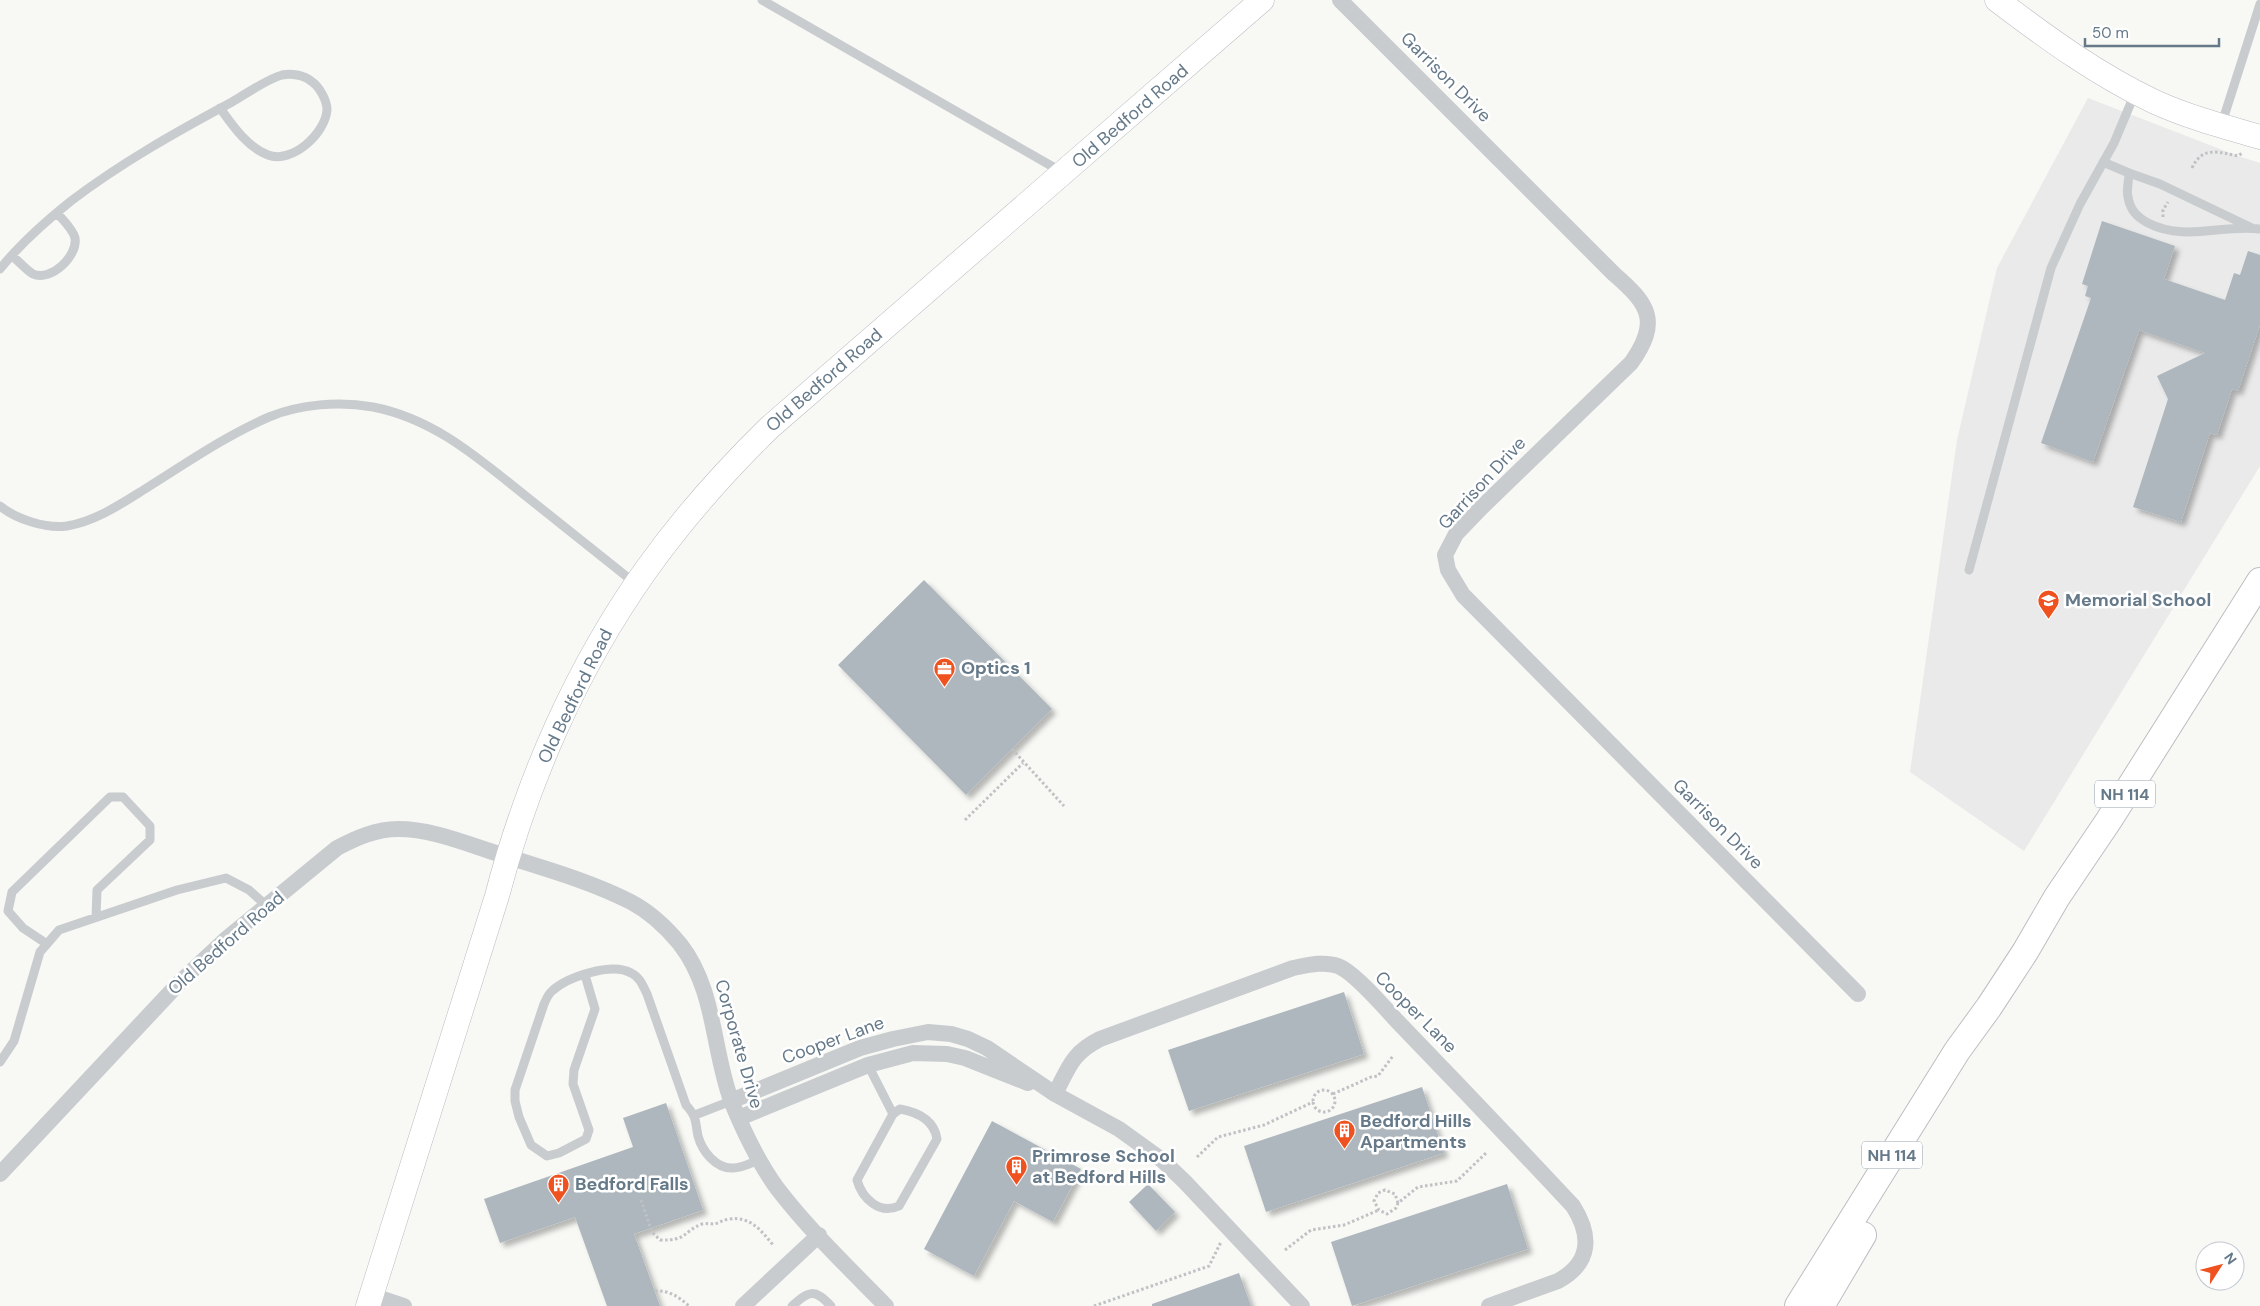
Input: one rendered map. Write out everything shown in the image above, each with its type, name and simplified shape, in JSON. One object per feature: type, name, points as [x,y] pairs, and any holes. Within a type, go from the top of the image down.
[{"type":"main road","name":"NH 114","points":[[1798,1306],[1957,1051],[1990,1007],[2057,897],[2114,812],[2260,581]]},
{"type":"main road","name":"NH 114","points":[[1821,1306],[1962,1065],[1990,1007]]},
{"type":"street","name":"Old Bedford Road","points":[[370,1300],[494,906],[507,857],[554,733],[607,630],[637,584],[684,520],[713,486],[770,427],[1262,0]]},
{"type":"street","name":"Garrison Drive","points":[[1340,0],[1630,288],[1643,304],[1649,324],[1643,346],[1631,363],[1456,534],[1445,555],[1448,570],[1463,595],[1858,994]]},
{"type":"street","points":[[1997,0],[2049,39],[2135,92],[2220,126],[2252,142]]},
{"type":"street","name":"Old Bedford Road","points":[[0,1174],[180,982],[337,848],[356,838],[375,832],[396,829],[416,830],[507,857]]},
{"type":"street","name":"Corporate Drive","points":[[507,857],[596,886],[632,903],[666,929],[692,962],[701,980],[708,1000],[720,1060],[731,1101],[759,1160],[777,1188],[886,1306]]},
{"type":"street","name":"Cooper Lane","points":[[1055,1094],[1076,1054],[1100,1038],[1293,968],[1318,964],[1339,966],[1374,996],[1453,1078],[1573,1206],[1582,1220],[1586,1230],[1586,1244],[1578,1266],[1569,1275],[1558,1281],[1489,1306]]},
{"type":"street","name":"Cooper Lane","points":[[731,1101],[860,1048],[928,1032],[950,1034],[968,1039],[987,1048],[1055,1094],[1119,1129],[1162,1160],[1302,1306]]},
{"type":"street","name":"Cooper Lane","points":[[739,1118],[868,1065],[913,1053],[947,1054],[965,1058],[1055,1094]]},
{"type":"street","points":[[743,1306],[819,1235]]},
{"type":"street","points":[[370,1300],[404,1306]]},
{"type":"lane","points":[[762,0],[1064,173]]},
{"type":"lane","points":[[2220,126],[2260,4]]},
{"type":"lane","points":[[0,270],[57,213],[114,170],[167,136],[220,108],[282,76],[297,75],[311,80],[322,93],[327,109],[321,126],[304,147],[293,155],[278,158],[267,155],[253,147],[236,130],[220,108]]},
{"type":"lane","points":[[1969,570],[2051,268],[2135,92]]},
{"type":"lane","points":[[2103,162],[2129,174],[2160,184],[2256,229]]},
{"type":"lane","points":[[2129,174],[2127,195],[2131,208],[2140,218],[2154,226],[2175,232],[2193,233],[2256,229]]},
{"type":"lane","points":[[12,256],[33,274],[41,276],[57,270],[75,247],[75,238],[72,231],[57,213]]},
{"type":"lane","points":[[0,506],[31,523],[66,526],[94,518],[118,506],[232,436],[270,416],[296,408],[321,405],[371,407],[417,420],[456,441],[637,584]]},
{"type":"lane","points":[[47,944],[23,928],[8,911],[12,892],[110,797],[123,797],[150,826],[150,840],[97,890],[96,917]]},
{"type":"lane","points":[[0,1062],[14,1041],[40,952],[60,930],[177,890],[226,878],[249,890],[267,906]]},
{"type":"lane","points":[[585,975],[595,1009],[574,1070],[573,1084],[589,1130],[586,1139],[577,1145],[547,1156],[531,1145],[518,1117],[515,1090],[544,1004],[550,992],[562,984],[585,975],[616,968],[631,973],[641,981],[686,1104],[695,1115],[698,1137],[703,1148],[713,1161],[722,1166],[732,1168],[759,1160]]},
{"type":"lane","points":[[868,1065],[893,1114]]},
{"type":"lane","points":[[695,1115],[731,1101]]},
{"type":"lane","points":[[900,1109],[926,1119],[934,1127],[937,1139],[899,1206],[892,1209],[883,1208],[868,1201],[856,1180],[893,1114],[900,1109]]},
{"type":"lane","points":[[792,1306],[806,1294],[814,1293],[822,1296],[831,1306]]},
{"type":"path","points":[[2192,168],[2198,157],[2204,154],[2221,153],[2238,156],[2252,142]]},
{"type":"path","points":[[1012,749],[1064,806]]},
{"type":"path","points":[[965,820],[1023,763]]},
{"type":"path","points":[[1332,1094],[1370,1077],[1378,1076],[1393,1056]]},
{"type":"path","points":[[1323,1089],[1332,1094],[1335,1102],[1334,1108],[1325,1113],[1316,1109],[1313,1102],[1316,1092],[1323,1089]]},
{"type":"path","points":[[1197,1157],[1218,1137],[1264,1125],[1313,1102]]},
{"type":"path","points":[[1398,1203],[1395,1194],[1385,1190],[1378,1193],[1374,1201],[1379,1210],[1387,1214],[1418,1188],[1457,1181],[1486,1153]]},
{"type":"path","points":[[641,1200],[652,1232],[660,1240],[677,1240],[685,1237],[704,1223],[715,1224],[729,1219],[738,1219],[747,1220],[754,1224],[773,1245]]},
{"type":"path","points":[[1285,1250],[1311,1230],[1320,1227],[1344,1225],[1379,1210]]},
{"type":"path","points":[[1094,1306],[1209,1266],[1222,1239]]},
{"type":"path","points":[[655,1291],[666,1290],[689,1306]]},
{"type":"shaded area","name":"Memorial School","points":[[2088,98],[2260,163],[2260,466],[2024,851],[1910,772],[1957,440],[1997,268]]},
{"type":"building","points":[[2102,221],[2175,246],[2164,279],[2225,300],[2234,273],[2240,275],[2248,251],[2260,255],[2260,325],[2238,391],[2232,389],[2217,435],[2210,433],[2181,522],[2133,507],[2168,399],[2157,376],[2205,353],[2139,330],[2093,462],[2041,443],[2091,298],[2085,296],[2088,286],[2082,284]]},
{"type":"building","name":"Optics 1","points":[[924,580],[1052,709],[966,795],[838,665]]},
{"type":"building","name":"Bedford Hills Apartments","points":[[1344,992],[1364,1054],[1189,1111],[1168,1050]]},
{"type":"building","name":"Bedford Hills Apartments","points":[[1422,1087],[1444,1153],[1266,1212],[1244,1146]]},
{"type":"building","name":"Bedford Falls","points":[[666,1103],[703,1210],[634,1234],[660,1306],[607,1306],[575,1217],[500,1243],[484,1199],[633,1147],[623,1118]]},
{"type":"building","name":"Primrose School at Bedford Hills","points":[[992,1121],[1081,1169],[1053,1222],[1014,1201],[974,1276],[924,1249]]},
{"type":"building","points":[[1148,1184],[1175,1212],[1156,1231],[1129,1202]]},
{"type":"building","name":"Bedford Hills Apartments","points":[[1507,1184],[1528,1249],[1352,1306],[1331,1242]]},
{"type":"building","points":[[1239,1273],[1251,1306],[1152,1306],[1152,1304]]},
{"type":"place","name":"Memorial School","points":[[2049,619]]},
{"type":"place","name":"Optics 1","points":[[945,687]]},
{"type":"place","name":"Bedford Hills Apartments","points":[[1344,1150]]},
{"type":"place","name":"Primrose School at Bedford Hills","points":[[1016,1185]]},
{"type":"place","name":"Bedford Falls","points":[[559,1203]]}]
